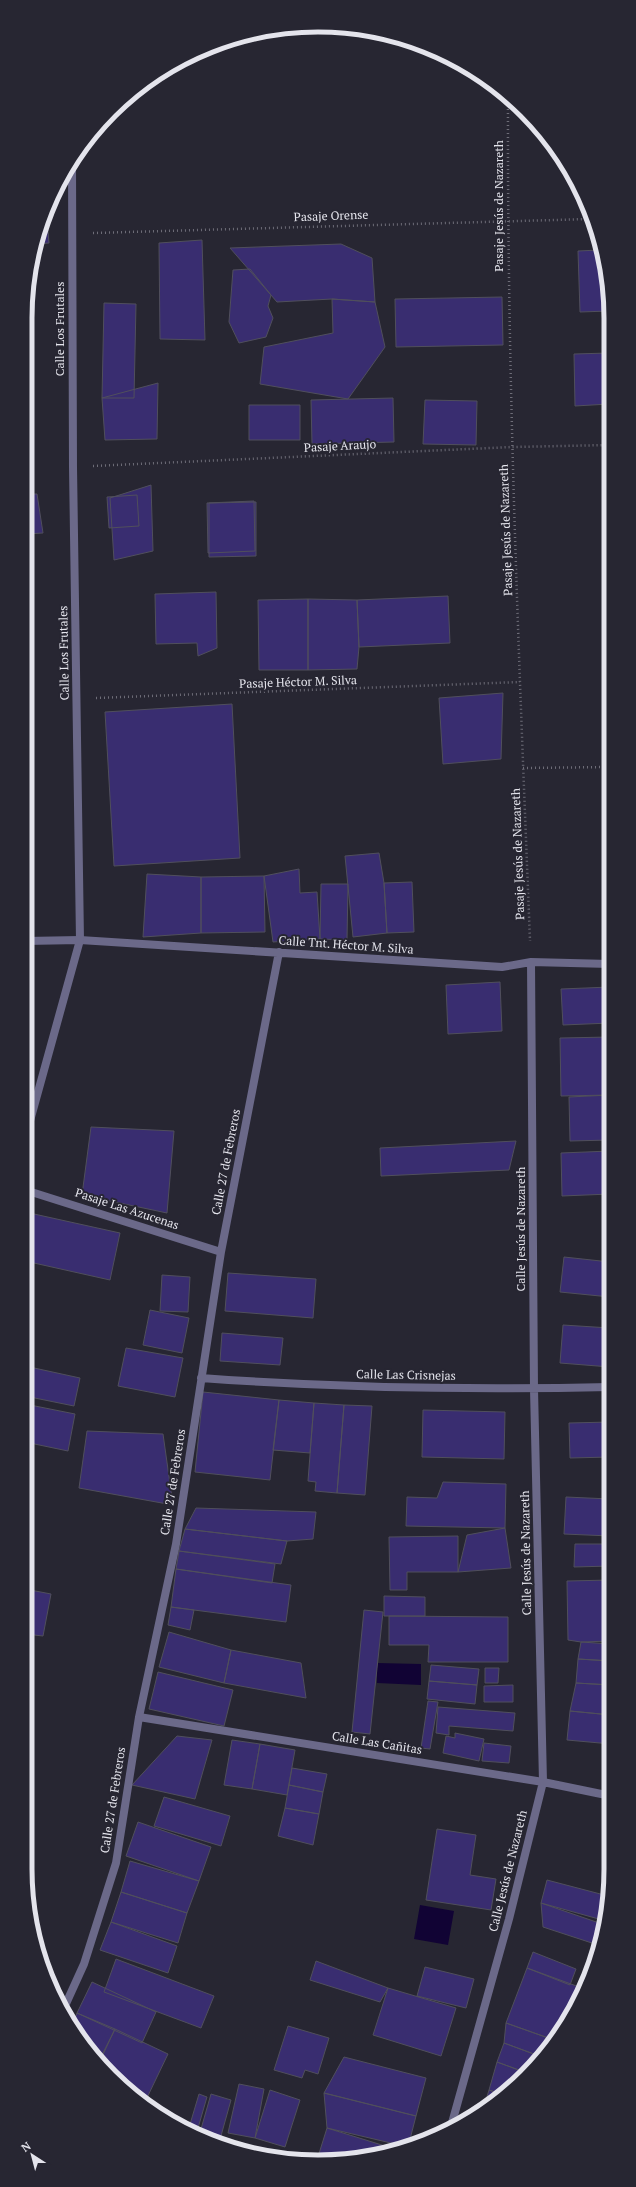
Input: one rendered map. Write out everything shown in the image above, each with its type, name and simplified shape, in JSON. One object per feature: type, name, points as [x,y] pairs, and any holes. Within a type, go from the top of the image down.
[{"type":"street","name":"Calle Los Frutales","points":[[32,1114],[80,940],[73,467],[72,172]]},
{"type":"street","name":"Calle Tnt. Héctor M. Silva","points":[[32,941],[80,940],[502,967],[531,962],[604,964]]},
{"type":"street","name":"Calle 27 de Febreros","points":[[66,2004],[84,1964],[116,1863],[138,1717],[176,1544],[221,1252],[279,952]]},
{"type":"street","name":"Calle Jesús de Nazareth","points":[[452,2122],[509,1919],[543,1782],[534,1389],[531,962]]},
{"type":"street","name":"Pasaje Las Azucenas","points":[[32,1192],[221,1252]]},
{"type":"street","name":"Calle Las Crisnejas","points":[[201,1378],[300,1385],[534,1389],[604,1387]]},
{"type":"street","name":"Calle Las Cañitas","points":[[138,1717],[543,1782],[604,1795]]},
{"type":"path","name":"Pasaje Jesús de Nazareth","points":[[508,104],[507,220],[512,447],[531,962]]},
{"type":"path","name":"Pasaje Orense","points":[[72,234],[507,220],[586,219]]},
{"type":"path","name":"Pasaje Araujo","points":[[73,467],[512,447],[604,445]]},
{"type":"path","name":"Pasaje Héctor M. Silva","points":[[77,699],[520,682]]},
{"type":"path","points":[[523,768],[604,767]]},
{"type":"shaded area","points":[[377,1663],[421,1664],[421,1685],[377,1683]]},
{"type":"shaded area","points":[[420,1905],[454,1911],[448,1945],[414,1939]]},
{"type":"building","points":[[47,225],[49,243],[42,244]]},
{"type":"building","points":[[202,240],[205,340],[160,339],[159,243]]},
{"type":"building","points":[[341,244],[372,258],[375,302],[332,299],[277,302],[230,248]]},
{"type":"building","points":[[596,250],[602,281],[604,311],[580,312],[578,251]]},
{"type":"building","points":[[250,269],[271,295],[268,306],[273,318],[266,337],[239,343],[229,322],[233,270]]},
{"type":"building","points":[[502,297],[503,345],[396,347],[395,299]]},
{"type":"building","points":[[332,299],[375,302],[385,347],[348,399],[260,384],[264,347],[333,333]]},
{"type":"building","points":[[104,303],[136,304],[134,398],[102,398]]},
{"type":"building","points":[[604,353],[604,404],[575,406],[574,354]]},
{"type":"building","points":[[158,383],[157,439],[105,440],[102,398]]},
{"type":"building","points":[[393,398],[394,442],[312,444],[311,400]]},
{"type":"building","points":[[425,400],[477,401],[476,445],[423,444]]},
{"type":"building","points":[[249,405],[300,405],[300,440],[249,440]]},
{"type":"building","points":[[151,485],[153,551],[114,560],[110,498]]},
{"type":"building","points":[[32,494],[37,494],[43,533],[32,534]]},
{"type":"building","points":[[137,495],[139,526],[109,528],[107,497]]},
{"type":"building","points":[[254,501],[255,551],[208,553],[207,503]]},
{"type":"building","points":[[256,502],[256,556],[209,557],[209,503]]},
{"type":"building","points":[[32,558],[33,585],[32,585]]},
{"type":"building","points":[[216,592],[217,648],[198,656],[197,643],[156,644],[155,594]]},
{"type":"building","points":[[448,596],[450,643],[359,647],[357,600]]},
{"type":"building","points":[[308,599],[357,600],[359,647],[357,669],[308,670]]},
{"type":"building","points":[[308,599],[308,670],[259,670],[258,600]]},
{"type":"building","points":[[503,693],[501,759],[443,764],[439,698]]},
{"type":"building","points":[[232,704],[240,858],[114,866],[105,712]]},
{"type":"building","points":[[379,853],[384,883],[387,933],[353,937],[345,856]]},
{"type":"building","points":[[299,869],[300,893],[317,892],[320,939],[273,942],[264,876]]},
{"type":"building","points":[[147,874],[201,877],[201,933],[143,937]]},
{"type":"building","points":[[264,876],[265,932],[201,933],[201,877]]},
{"type":"building","points":[[412,882],[414,932],[387,933],[384,883]]},
{"type":"building","points":[[321,884],[348,884],[347,940],[320,939]]},
{"type":"building","points":[[500,982],[502,1031],[448,1034],[446,985]]},
{"type":"building","points":[[604,987],[604,1023],[563,1025],[561,989]]},
{"type":"building","points":[[604,1037],[604,1095],[561,1096],[560,1038]]},
{"type":"building","points":[[604,1095],[604,1140],[570,1141],[569,1097]]},
{"type":"building","points":[[91,1127],[174,1131],[167,1213],[82,1195]]},
{"type":"building","points":[[516,1141],[509,1170],[381,1176],[380,1148]]},
{"type":"building","points":[[604,1151],[604,1194],[562,1196],[561,1153]]},
{"type":"building","points":[[32,1214],[120,1233],[110,1280],[32,1263]]},
{"type":"building","points":[[564,1257],[604,1261],[604,1296],[560,1292]]},
{"type":"building","points":[[228,1273],[316,1279],[313,1318],[225,1311]]},
{"type":"building","points":[[162,1275],[190,1277],[188,1312],[160,1311]]},
{"type":"building","points":[[150,1310],[189,1318],[182,1353],[143,1345]]},
{"type":"building","points":[[563,1325],[604,1328],[604,1367],[560,1363]]},
{"type":"building","points":[[222,1333],[283,1338],[280,1365],[220,1361]]},
{"type":"building","points":[[126,1348],[183,1358],[175,1397],[118,1386]]},
{"type":"building","points":[[32,1368],[80,1378],[74,1406],[32,1397]]},
{"type":"building","points":[[203,1392],[279,1400],[270,1480],[195,1472]]},
{"type":"building","points":[[279,1400],[314,1403],[310,1453],[273,1450]]},
{"type":"building","points":[[314,1403],[344,1405],[337,1493],[315,1491],[316,1482],[308,1481]]},
{"type":"building","points":[[32,1405],[75,1414],[68,1451],[32,1443]]},
{"type":"building","points":[[344,1405],[372,1406],[365,1495],[337,1493]]},
{"type":"building","points":[[423,1410],[505,1412],[504,1459],[422,1457]]},
{"type":"building","points":[[604,1422],[604,1457],[570,1458],[569,1423]]},
{"type":"building","points":[[87,1431],[163,1434],[173,1505],[79,1488]]},
{"type":"building","points":[[443,1482],[506,1484],[505,1528],[406,1526],[407,1497],[437,1498]]},
{"type":"building","points":[[566,1497],[604,1499],[604,1536],[564,1534]]},
{"type":"building","points":[[196,1508],[316,1512],[313,1539],[287,1541],[185,1529]]},
{"type":"building","points":[[505,1528],[511,1568],[458,1572],[467,1535]]},
{"type":"building","points":[[185,1529],[287,1541],[281,1564],[179,1551]]},
{"type":"building","points":[[458,1536],[458,1572],[407,1572],[407,1590],[390,1590],[389,1537]]},
{"type":"building","points":[[575,1544],[604,1544],[604,1566],[574,1567]]},
{"type":"building","points":[[179,1551],[275,1564],[272,1583],[176,1569]]},
{"type":"building","points":[[176,1569],[291,1585],[286,1622],[171,1607]]},
{"type":"building","points":[[604,1580],[604,1641],[581,1642],[568,1640],[567,1581]]},
{"type":"building","points":[[32,1590],[51,1594],[43,1636],[32,1635]]},
{"type":"building","points":[[384,1596],[425,1597],[425,1616],[384,1616]]},
{"type":"building","points":[[171,1607],[194,1610],[190,1630],[168,1625]]},
{"type":"building","points":[[364,1610],[383,1612],[370,1734],[352,1732]]},
{"type":"building","points":[[389,1616],[508,1617],[508,1662],[428,1662],[429,1645],[389,1645]]},
{"type":"building","points":[[169,1632],[231,1650],[224,1683],[159,1667]]},
{"type":"building","points":[[581,1642],[604,1644],[604,1661],[578,1659]]},
{"type":"building","points":[[231,1650],[301,1663],[306,1698],[224,1683]]},
{"type":"building","points":[[578,1659],[604,1661],[604,1685],[576,1683]]},
{"type":"building","points":[[431,1665],[479,1669],[477,1685],[429,1681]]},
{"type":"building","points":[[485,1668],[499,1668],[498,1683],[485,1683]]},
{"type":"building","points":[[158,1672],[233,1690],[224,1726],[149,1709]]},
{"type":"building","points":[[429,1681],[477,1685],[475,1704],[427,1699]]},
{"type":"building","points":[[576,1683],[604,1685],[604,1714],[570,1711]]},
{"type":"building","points":[[513,1685],[513,1702],[484,1702],[484,1686]]},
{"type":"building","points":[[428,1701],[438,1702],[430,1749],[421,1748]]},
{"type":"building","points":[[438,1707],[515,1713],[513,1731],[449,1726],[449,1735],[436,1733]]},
{"type":"building","points":[[570,1711],[604,1714],[604,1743],[567,1740]]},
{"type":"building","points":[[455,1733],[484,1739],[479,1761],[443,1753],[446,1736],[455,1738]]},
{"type":"building","points":[[177,1736],[212,1740],[195,1799],[132,1785]]},
{"type":"building","points":[[232,1740],[260,1744],[252,1789],[224,1785]]},
{"type":"building","points":[[484,1743],[511,1746],[509,1763],[482,1761]]},
{"type":"building","points":[[260,1744],[295,1750],[287,1795],[252,1789]]},
{"type":"building","points":[[292,1768],[327,1774],[323,1792],[289,1785]]},
{"type":"building","points":[[289,1785],[323,1792],[319,1814],[285,1808]]},
{"type":"building","points":[[164,1797],[230,1816],[221,1846],[154,1826]]},
{"type":"building","points":[[285,1808],[319,1814],[313,1845],[278,1836]]},
{"type":"building","points":[[138,1822],[211,1847],[199,1881],[126,1856]]},
{"type":"building","points":[[437,1829],[476,1835],[470,1875],[496,1879],[491,1910],[426,1900]]},
{"type":"building","points":[[130,1861],[199,1881],[187,1913],[121,1892]]},
{"type":"building","points":[[547,1880],[603,1895],[600,1919],[541,1903]]},
{"type":"building","points":[[121,1892],[187,1913],[178,1943],[111,1922]]},
{"type":"building","points":[[541,1903],[599,1923],[594,1944],[543,1927]]},
{"type":"building","points":[[111,1922],[177,1946],[168,1973],[100,1950]]},
{"type":"building","points":[[593,1943],[594,1943],[589,1961],[588,1964]]},
{"type":"building","points":[[533,1952],[576,1969],[570,1985],[527,1968]]},
{"type":"building","points":[[116,1959],[214,1996],[201,2028],[104,1992]]},
{"type":"building","points":[[316,1961],[388,1988],[380,2002],[310,1980]]},
{"type":"building","points":[[425,1967],[474,1979],[466,2008],[417,1996]]},
{"type":"building","points":[[527,1968],[578,1987],[566,2012],[549,2038],[506,2023]]},
{"type":"building","points":[[92,1982],[156,2012],[142,2043],[77,2013]]},
{"type":"building","points":[[388,1988],[456,2008],[441,2056],[373,2035]]},
{"type":"building","points":[[77,2013],[115,2029],[101,2056],[80,2028],[75,2019]]},
{"type":"building","points":[[506,2023],[549,2038],[536,2055],[504,2043]]},
{"type":"building","points":[[288,2026],[329,2038],[318,2074],[305,2070],[302,2078],[274,2070]]},
{"type":"building","points":[[115,2029],[168,2054],[147,2098],[129,2084],[102,2057]]},
{"type":"building","points":[[504,2043],[536,2055],[520,2071],[497,2062]]},
{"type":"building","points":[[344,2057],[426,2078],[416,2116],[324,2093]]},
{"type":"building","points":[[497,2062],[520,2071],[496,2092],[489,2090]]},
{"type":"building","points":[[239,2084],[264,2089],[255,2138],[228,2133]]},
{"type":"building","points":[[270,2090],[300,2100],[285,2147],[255,2138]]},
{"type":"building","points":[[489,2090],[496,2092],[492,2096],[486,2101]]},
{"type":"building","points":[[324,2093],[416,2116],[410,2140],[395,2144],[327,2128]]},
{"type":"building","points":[[199,2094],[207,2097],[198,2128],[190,2125]]},
{"type":"building","points":[[211,2094],[231,2100],[220,2138],[201,2130]]},
{"type":"building","points":[[327,2128],[387,2146],[355,2153],[319,2155]]}]
